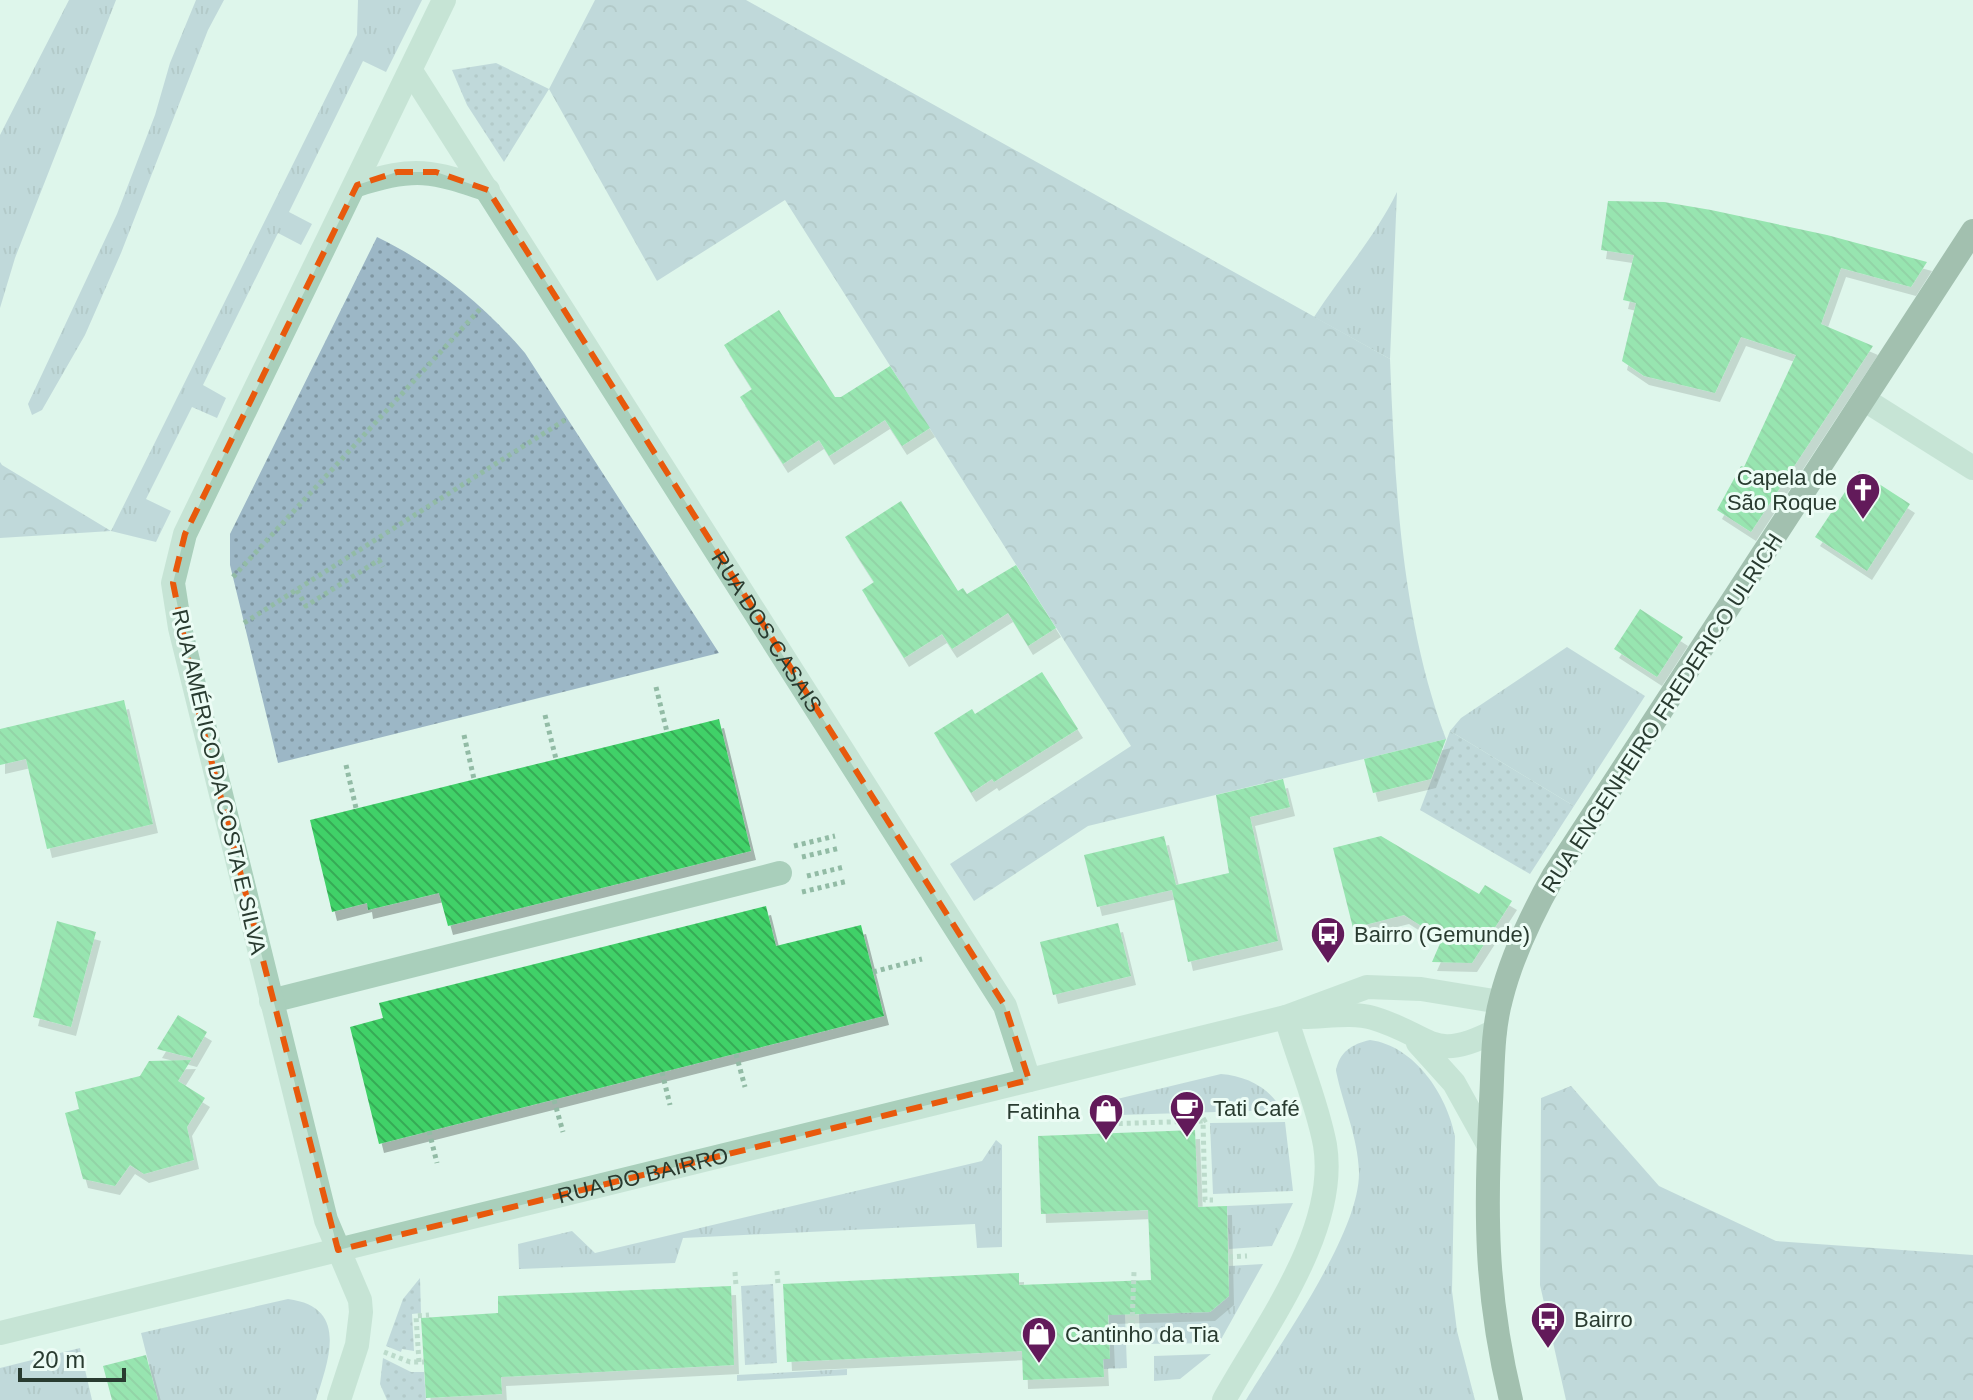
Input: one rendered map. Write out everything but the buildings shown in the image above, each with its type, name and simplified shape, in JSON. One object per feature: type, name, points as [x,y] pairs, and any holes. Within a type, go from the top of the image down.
[{"type":"main road","name":"RUA ENGENHEIRO FREDERICO ULRICH","points":[[1511,1400],[1495,1335],[1489,1283],[1489,1146],[1495,1031],[1514,957],[1554,875],[1973,231]]},
{"type":"street","points":[[411,71],[444,0]]},
{"type":"street","name":"RUA AMÉRICO DA COSTA E SILVA","points":[[339,1400],[357,1345],[360,1300],[326,1220],[199,713],[173,583],[185,534],[411,71]]},
{"type":"street","name":"RUA DOS CASAIS","points":[[411,71],[1005,1006],[1018,1035],[1029,1080]]},
{"type":"street","points":[[357,185],[397,172],[436,172],[488,190]]},
{"type":"street","points":[[1865,400],[1973,468]]},
{"type":"street","points":[[271,1001],[790,871]]},
{"type":"street","name":"RUA DO BAIRRO","points":[[0,1333],[1286,1017],[1378,986],[1421,989],[1500,1002]]},
{"type":"street","points":[[1224,1400],[1306,1253],[1326,1198],[1328,1173],[1322,1133],[1286,1017]]},
{"type":"street","name":"RUA DO BAIRRO","points":[[1286,1017],[1369,1017],[1448,1049],[1464,1047],[1495,1031]]},
{"type":"street","name":"RUA DO BAIRRO","points":[[1405,1030],[1429,1052],[1454,1083],[1489,1146]]},
{"type":"path","points":[[233,577],[482,307]]},
{"type":"path","points":[[244,623],[568,418]]},
{"type":"path","points":[[297,590],[306,606],[379,560],[383,567]]},
{"type":"path","points":[[656,687],[667,732]]},
{"type":"path","points":[[545,715],[556,759]]},
{"type":"path","points":[[464,735],[474,779]]},
{"type":"path","points":[[346,765],[356,808]]},
{"type":"path","points":[[788,847],[835,836]]},
{"type":"path","points":[[790,871],[840,848]]},
{"type":"path","points":[[790,871],[844,867]]},
{"type":"path","points":[[799,893],[848,881]]},
{"type":"path","points":[[873,972],[922,959]]},
{"type":"path","points":[[736,1054],[745,1087]]},
{"type":"path","points":[[662,1072],[670,1105]]},
{"type":"path","points":[[554,1100],[563,1132]]},
{"type":"path","points":[[1101,1116],[1103,1124],[1203,1121],[1210,1117]]},
{"type":"path","points":[[1203,1121],[1205,1200],[1213,1200]]},
{"type":"path","points":[[429,1131],[437,1163]]},
{"type":"path","points":[[1229,1257],[1247,1256]]},
{"type":"path","points":[[777,1271],[778,1284]]},
{"type":"path","points":[[735,1272],[736,1286]]},
{"type":"path","points":[[1132,1324],[1134,1272]]},
{"type":"path","points":[[384,1352],[421,1362],[416,1316],[429,1315]]},
{"type":"highlighted area","points":[[397,172],[436,172],[488,190],[1005,1006],[1029,1080],[338,1250],[199,713],[173,583],[185,534],[357,185]]},
{"type":"green space","points":[[69,0],[116,0],[15,258],[0,308],[0,135]]},
{"type":"green space","points":[[196,0],[224,0],[208,30],[121,253],[85,335],[42,410],[32,415],[28,404],[117,214],[155,115],[170,63]]},
{"type":"green space","points":[[358,0],[422,0],[386,72],[363,61],[289,212],[312,224],[301,245],[278,233],[203,385],[226,398],[217,418],[192,407],[146,499],[171,511],[156,542],[111,531],[357,35]]},
{"type":"green space","points":[[595,0],[746,0],[1390,359],[1403,552],[1419,647],[1446,739],[1088,826],[974,901],[950,864],[1131,746],[785,200],[657,281],[549,89]]},
{"type":"green space","points":[[496,63],[549,89],[504,162],[467,105],[452,70]]},
{"type":"green space","points":[[1397,192],[1390,359],[1314,317]]},
{"type":"green space","points":[[377,237],[419,260],[457,287],[525,353],[719,653],[278,763],[230,565],[230,534]]},
{"type":"green space","points":[[0,462],[2,465],[111,531],[0,538]]},
{"type":"green space","points":[[1567,647],[1645,696],[1574,806],[1450,731],[1461,718]]},
{"type":"green space","points":[[1450,731],[1574,806],[1530,874],[1420,810]]},
{"type":"green space","points":[[1370,1040],[1386,1044],[1415,1062],[1436,1089],[1451,1120],[1455,1136],[1452,1291],[1457,1331],[1475,1400],[1246,1400],[1315,1288],[1346,1226],[1356,1197],[1358,1159],[1336,1071],[1347,1050]]},
{"type":"green space","points":[[1221,1074],[1256,1084],[1282,1110],[1119,1115],[1117,1099]]},
{"type":"green space","points":[[1571,1086],[1659,1186],[1776,1241],[1973,1255],[1973,1400],[1566,1400],[1540,1285],[1541,1098]]},
{"type":"green space","points":[[1285,1122],[1293,1191],[1213,1194],[1210,1123]]},
{"type":"green space","points":[[996,1140],[1002,1145],[1002,1247],[977,1248],[975,1224],[683,1238],[675,1263],[519,1269],[518,1244],[572,1231],[595,1253],[982,1161]]},
{"type":"green space","points":[[1293,1203],[1272,1246],[1229,1249],[1227,1206]]},
{"type":"green space","points":[[1263,1264],[1219,1343],[1140,1344],[1139,1314],[1210,1312],[1229,1296],[1229,1266]]},
{"type":"green space","points":[[420,1278],[421,1313],[412,1314],[414,1351],[402,1349],[401,1352],[386,1346],[403,1299]]},
{"type":"green space","points":[[773,1284],[777,1363],[745,1365],[741,1286]]},
{"type":"green space","points":[[1124,1289],[1127,1368],[1104,1369],[1103,1359],[1110,1358],[1108,1300]]},
{"type":"green space","points":[[288,1299],[307,1304],[320,1313],[327,1324],[329,1353],[316,1400],[158,1400],[141,1333]]},
{"type":"green space","points":[[80,1348],[92,1400],[0,1400],[0,1368]]},
{"type":"green space","points":[[1211,1354],[1180,1379],[1154,1381],[1154,1356]]},
{"type":"green space","points":[[383,1358],[411,1372],[424,1372],[426,1400],[387,1400],[380,1384]]},
{"type":"green space","points":[[847,1369],[847,1375],[737,1381],[737,1375]]},
{"type":"place","name":"Capela de São Roque","points":[[1863,521]]},
{"type":"place","name":"Bairro (Gemunde)","points":[[1328,965]]},
{"type":"place","name":"Tati Café","points":[[1187,1139]]},
{"type":"place","name":"Fatinha","points":[[1106,1142]]},
{"type":"place","name":"Bairro","points":[[1548,1350]]},
{"type":"place","name":"Cantinho da Tia","points":[[1039,1365]]}]
